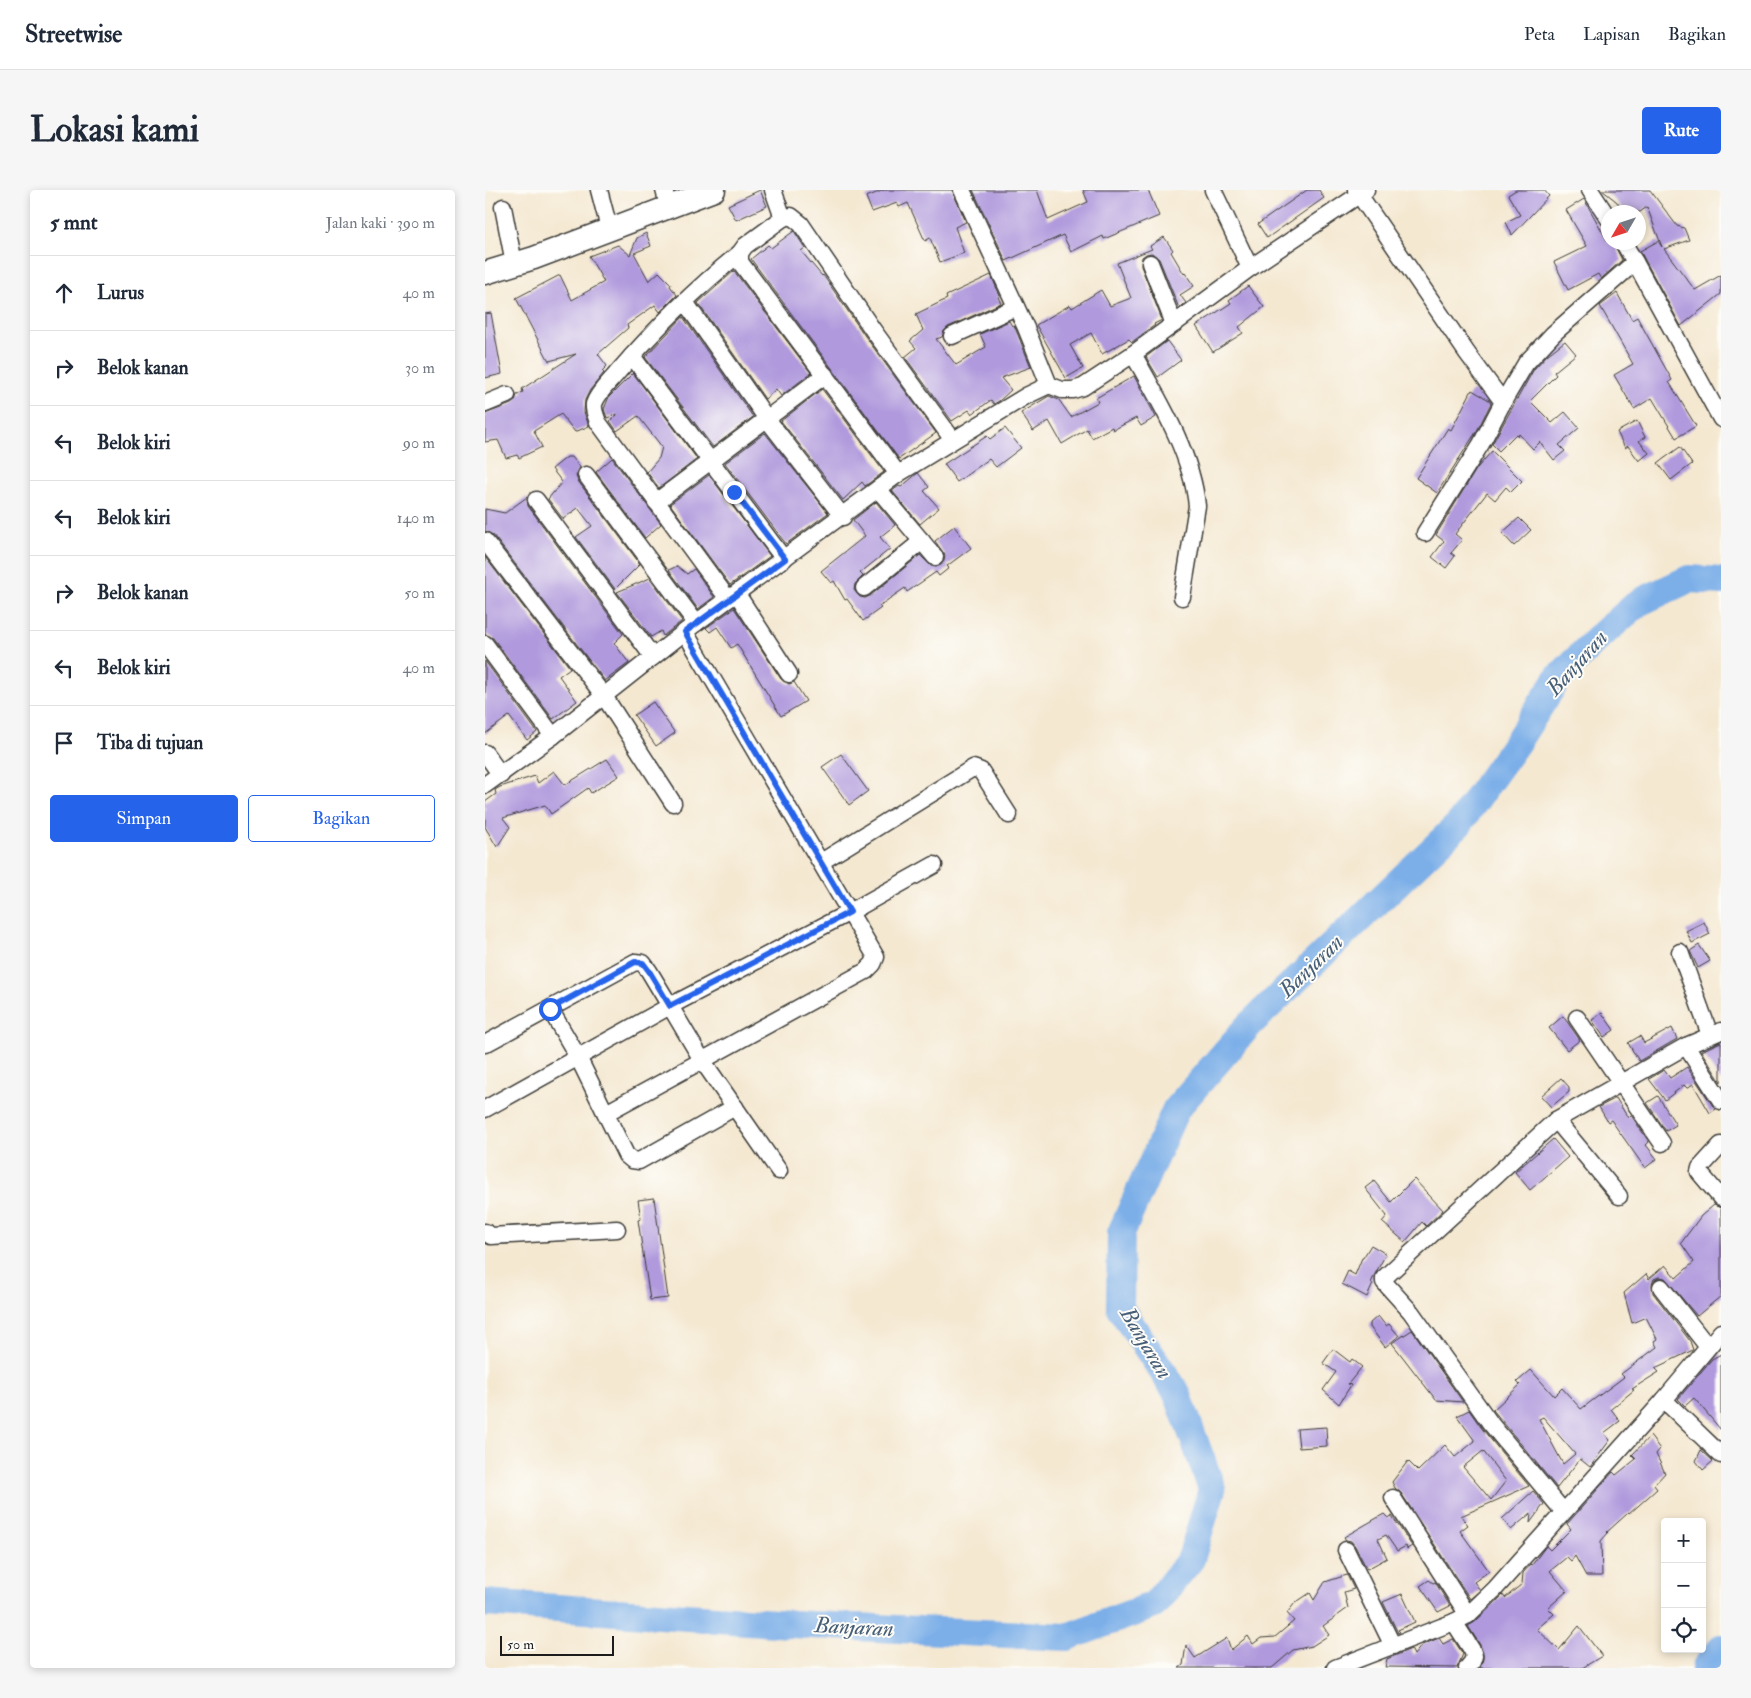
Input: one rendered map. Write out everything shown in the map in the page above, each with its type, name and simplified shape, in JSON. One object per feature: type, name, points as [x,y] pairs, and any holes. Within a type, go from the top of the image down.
[{"type":"highway","points":[[485,273],[513,265],[609,228],[667,199],[714,190]]},
{"type":"street","points":[[599,190],[609,228]]},
{"type":"street","points":[[773,190],[783,218]]},
{"type":"street","points":[[962,190],[1016,307],[1049,385]]},
{"type":"street","points":[[1213,190],[1250,268]]},
{"type":"street","points":[[1590,190],[1601,207]]},
{"type":"street","points":[[485,785],[553,736],[732,596],[843,517],[898,474],[1026,396],[1049,385],[1063,390],[1083,387],[1133,354],[1250,268],[1360,192],[1503,402]]},
{"type":"street","points":[[503,207],[513,265]]},
{"type":"street","points":[[789,674],[732,596],[656,502],[598,422],[593,406],[597,398],[632,356],[705,281],[740,254],[745,246],[783,218],[791,216],[801,224],[873,330],[953,440]]},
{"type":"street","points":[[1628,250],[1721,419]]},
{"type":"street","points":[[740,254],[740,262],[750,277],[898,474]]},
{"type":"street","points":[[1425,533],[1481,444],[1526,363],[1553,334],[1635,262]]},
{"type":"street","points":[[1150,263],[1174,324]]},
{"type":"street","points":[[685,302],[767,419],[843,517]]},
{"type":"street","points":[[952,336],[1016,307]]},
{"type":"street","points":[[1133,354],[1165,410],[1186,461],[1196,492],[1197,506],[1182,597]]},
{"type":"street","points":[[632,356],[785,559]]},
{"type":"street","points":[[656,502],[825,375]]},
{"type":"street","points":[[485,404],[507,395]]},
{"type":"street","points":[[586,475],[690,628],[876,957],[873,964],[866,971],[606,1113]]},
{"type":"street","points":[[878,490],[935,558]]},
{"type":"street","points":[[536,500],[653,658]]},
{"type":"street","points":[[864,588],[922,541]]},
{"type":"street","points":[[485,542],[604,696],[673,803]]},
{"type":"street","points":[[485,644],[553,736]]},
{"type":"street","points":[[485,753],[501,775]]},
{"type":"street","points":[[821,862],[973,768],[981,771],[1009,815]]},
{"type":"street","points":[[485,1109],[670,1006],[934,866]]},
{"type":"street","points":[[1563,1511],[1491,1424],[1411,1312],[1384,1282],[1385,1276],[1556,1120],[1686,1046],[1715,1033],[1679,952]]},
{"type":"street","points":[[485,1044],[635,962],[643,963],[702,1060],[779,1171]]},
{"type":"street","points":[[550,1009],[578,1057],[626,1155],[632,1160],[639,1161],[735,1108]]},
{"type":"street","points":[[1577,1018],[1662,1143]]},
{"type":"street","points":[[1686,1046],[1721,1101]]},
{"type":"street","points":[[1556,1120],[1619,1196]]},
{"type":"street","points":[[1721,1144],[1699,1168],[1699,1172],[1721,1198]]},
{"type":"street","points":[[485,1232],[491,1236],[617,1230]]},
{"type":"street","points":[[1335,1668],[1461,1618],[1495,1589],[1716,1342],[1661,1287]]},
{"type":"street","points":[[1663,1400],[1721,1455]]},
{"type":"street","points":[[1393,1498],[1461,1618],[1474,1656],[1467,1668]]},
{"type":"street","points":[[1346,1550],[1393,1646]]},
{"type":"building","points":[[760,190],[767,206],[736,220],[728,205]]},
{"type":"building","points":[[884,190],[952,190],[966,222],[955,227],[964,253],[940,262],[930,238],[925,241],[908,203],[899,207],[897,203],[872,212],[866,197]]},
{"type":"building","points":[[973,190],[1037,190],[1048,220],[1088,202],[1083,190],[1148,190],[1159,216],[1104,239],[1103,236],[1071,252],[1063,235],[1006,261]]},
{"type":"building","points":[[1307,190],[1319,190],[1324,198],[1267,238],[1258,224]]},
{"type":"building","points":[[1516,190],[1544,190],[1549,196],[1512,235],[1506,222],[1520,215],[1508,195]]},
{"type":"building","points":[[1602,190],[1650,190],[1677,226],[1684,228],[1689,240],[1664,249],[1695,290],[1721,275],[1721,294],[1681,326],[1640,251],[1646,250],[1646,248],[1658,241],[1662,247],[1646,205],[1619,205]]},
{"type":"building","points":[[1584,199],[1601,229],[1601,250],[1617,250],[1622,260],[1601,279],[1598,274],[1568,290],[1554,262],[1587,246],[1566,210]]},
{"type":"building","points":[[794,231],[805,248],[801,251],[823,275],[936,433],[899,459],[751,259],[768,245],[771,248]]},
{"type":"building","points":[[646,233],[651,246],[634,253],[649,281],[659,272],[671,284],[670,286],[677,295],[660,312],[655,305],[627,325],[628,328],[598,354],[607,366],[585,400],[584,412],[589,426],[575,432],[561,414],[534,431],[542,447],[519,458],[517,455],[506,458],[498,440],[485,442],[485,414],[511,404],[515,401],[517,395],[523,392],[522,389],[576,354],[549,361],[516,298],[560,275],[572,300],[604,282],[589,256],[618,245],[630,255],[637,238]]},
{"type":"building","points":[[1164,237],[1173,250],[1171,252],[1184,274],[1194,286],[1180,295],[1186,303],[1179,308],[1159,259],[1152,253],[1146,254],[1142,257],[1141,266],[1162,320],[1154,324],[1132,342],[1129,339],[1102,354],[1091,333],[1070,345],[1083,368],[1066,378],[1036,325],[1070,305],[1072,308],[1101,290],[1110,306],[1131,298],[1117,263],[1152,249],[1150,246]]},
{"type":"building","points":[[734,271],[811,373],[781,396],[776,389],[765,399],[698,303]]},
{"type":"building","points":[[991,275],[1001,303],[948,327],[942,337],[936,339],[956,365],[986,347],[980,334],[1009,321],[1012,326],[1014,325],[1031,367],[1001,378],[1011,390],[999,401],[994,404],[991,400],[972,414],[969,410],[952,421],[905,357],[916,348],[910,341],[923,330],[916,314],[947,299],[946,296]]},
{"type":"building","points":[[1248,286],[1264,307],[1239,327],[1243,333],[1213,352],[1196,326],[1231,303],[1229,300]]},
{"type":"building","points":[[1617,293],[1632,320],[1637,317],[1672,380],[1669,382],[1696,426],[1676,438],[1652,398],[1634,409],[1614,375],[1633,364],[1600,306]]},
{"type":"building","points":[[491,313],[502,374],[485,378],[485,314]]},
{"type":"building","points":[[683,317],[753,417],[713,447],[645,357]]},
{"type":"building","points":[[1167,341],[1181,360],[1158,377],[1146,357]]},
{"type":"building","points":[[1565,341],[1576,354],[1554,372],[1556,375],[1530,401],[1552,423],[1565,412],[1579,428],[1559,445],[1565,451],[1554,460],[1540,442],[1533,449],[1519,434],[1518,436],[1516,434],[1499,451],[1492,444],[1534,369],[1547,355]]},
{"type":"building","points":[[633,373],[697,459],[659,488],[647,472],[659,458],[662,447],[638,416],[617,431],[610,421],[617,414],[607,418],[604,409],[609,397]]},
{"type":"building","points":[[1134,376],[1156,417],[1141,426],[1136,418],[1113,430],[1112,427],[1092,438],[1087,429],[1062,444],[1049,421],[1033,431],[1021,413],[1049,396],[1059,400],[1071,417],[1098,402],[1096,398]]},
{"type":"building","points":[[822,389],[884,472],[865,486],[862,482],[843,500],[781,421]]},
{"type":"building","points":[[1472,390],[1491,403],[1478,429],[1437,493],[1416,478],[1448,428],[1451,430]]},
{"type":"building","points":[[1637,421],[1645,437],[1639,441],[1649,453],[1639,461],[1628,446],[1625,448],[1617,432]]},
{"type":"building","points":[[1005,428],[1021,448],[996,467],[989,459],[957,482],[944,464],[987,436],[990,439]]},
{"type":"building","points":[[765,433],[828,513],[786,544],[725,463]]},
{"type":"building","points":[[1680,447],[1692,464],[1671,480],[1658,463]]},
{"type":"building","points":[[1492,451],[1522,481],[1511,492],[1506,487],[1495,500],[1487,493],[1455,534],[1462,540],[1451,553],[1455,556],[1446,568],[1432,557],[1444,541],[1436,535],[1477,468]]},
{"type":"building","points":[[567,457],[572,457],[580,467],[576,476],[578,481],[640,564],[615,589],[576,537],[592,526],[578,508],[563,519],[548,499],[562,482],[552,469]]},
{"type":"building","points":[[612,458],[661,524],[645,538],[596,472]]},
{"type":"building","points":[[918,473],[929,487],[924,491],[939,508],[920,524],[892,491],[899,486],[901,487]]},
{"type":"building","points":[[709,475],[770,556],[730,585],[670,504]]},
{"type":"building","points":[[527,497],[528,506],[623,634],[614,643],[629,663],[605,681],[493,535],[485,531],[485,509],[505,513]]},
{"type":"building","points":[[876,502],[895,525],[880,537],[890,549],[860,573],[863,576],[855,584],[854,590],[860,597],[870,596],[920,555],[931,566],[941,565],[945,555],[935,541],[954,526],[971,548],[947,566],[949,568],[939,576],[936,572],[907,592],[905,588],[879,606],[881,608],[863,621],[847,599],[845,600],[834,581],[831,583],[821,571],[865,536],[853,520]]},
{"type":"building","points":[[1519,518],[1531,530],[1514,546],[1502,533]]},
{"type":"building","points":[[485,557],[570,668],[559,676],[577,701],[553,719],[493,638],[485,634]]},
{"type":"building","points":[[677,566],[687,574],[694,569],[714,597],[698,609],[669,570]]},
{"type":"building","points":[[650,578],[682,621],[663,636],[661,631],[651,637],[617,592]]},
{"type":"building","points":[[734,608],[781,679],[789,684],[794,682],[806,701],[781,716],[737,644],[731,648],[717,627],[710,632],[706,628]]},
{"type":"building","points":[[485,661],[537,732],[527,740],[509,716],[485,734]]},
{"type":"building","points":[[653,702],[675,733],[656,746],[634,715]]},
{"type":"building","points":[[841,754],[868,791],[849,805],[822,767]]},
{"type":"building","points":[[607,759],[619,776],[591,793],[588,788],[551,814],[545,805],[503,818],[510,827],[497,847],[485,827],[485,802],[496,794],[495,790],[535,776],[538,783],[554,771],[565,785]]},
{"type":"building","points":[[1704,922],[1710,934],[1692,943],[1686,931]]},
{"type":"building","points":[[1699,945],[1710,961],[1698,968],[1690,951]]},
{"type":"building","points":[[1602,1013],[1614,1030],[1604,1037],[1592,1020]]},
{"type":"building","points":[[1563,1016],[1580,1040],[1567,1050],[1549,1028]]},
{"type":"building","points":[[1672,1028],[1677,1039],[1639,1061],[1628,1043],[1640,1036],[1644,1043]]},
{"type":"building","points":[[1721,1042],[1721,1082],[1701,1051]]},
{"type":"building","points":[[1687,1067],[1716,1109],[1710,1113],[1693,1084],[1687,1088],[1684,1085],[1665,1100],[1649,1079],[1664,1070],[1670,1078]]},
{"type":"building","points":[[1561,1078],[1569,1087],[1569,1092],[1551,1107],[1541,1096]]},
{"type":"building","points":[[1658,1096],[1676,1125],[1666,1131],[1647,1103]]},
{"type":"building","points":[[1616,1098],[1628,1118],[1631,1115],[1649,1142],[1646,1145],[1657,1159],[1645,1168],[1611,1120],[1608,1122],[1599,1107]]},
{"type":"building","points":[[1553,1139],[1568,1157],[1530,1190],[1515,1172]]},
{"type":"building","points":[[1414,1179],[1443,1210],[1426,1226],[1422,1222],[1405,1242],[1382,1222],[1387,1216],[1365,1188],[1374,1181],[1391,1202]]},
{"type":"building","points":[[654,1198],[668,1298],[650,1300],[638,1220],[641,1219],[638,1200]]},
{"type":"building","points":[[1714,1205],[1721,1208],[1721,1296],[1697,1316],[1665,1278],[1659,1277],[1654,1279],[1652,1284],[1653,1293],[1690,1341],[1693,1350],[1655,1368],[1659,1372],[1632,1389],[1634,1390],[1611,1409],[1620,1421],[1604,1433],[1610,1440],[1590,1467],[1580,1459],[1557,1488],[1493,1410],[1520,1385],[1517,1382],[1531,1370],[1554,1396],[1562,1388],[1581,1409],[1624,1377],[1621,1374],[1657,1347],[1654,1341],[1657,1339],[1646,1317],[1632,1323],[1624,1293],[1646,1274],[1649,1279],[1665,1265],[1676,1278],[1694,1262],[1681,1243],[1701,1216]],"holes":[[[1543,1417],[1575,1454],[1563,1464],[1539,1419]]]},
{"type":"building","points":[[1371,1245],[1386,1254],[1371,1283],[1373,1284],[1367,1297],[1342,1284],[1348,1271],[1355,1275],[1362,1258]]},
{"type":"building","points":[[1378,1316],[1386,1326],[1389,1324],[1399,1336],[1385,1347],[1370,1327],[1370,1323]]},
{"type":"building","points":[[1412,1330],[1463,1402],[1436,1400],[1392,1343]]},
{"type":"building","points":[[1333,1349],[1350,1362],[1352,1359],[1362,1367],[1348,1384],[1351,1385],[1339,1404],[1323,1390],[1336,1372],[1323,1363]]},
{"type":"building","points":[[1721,1354],[1721,1430],[1694,1398],[1685,1406],[1678,1399],[1712,1359]]},
{"type":"building","points":[[1469,1410],[1529,1486],[1461,1516],[1468,1525],[1460,1531],[1489,1571],[1474,1582],[1480,1590],[1470,1599],[1392,1482],[1408,1461],[1418,1471],[1445,1445],[1455,1457],[1475,1441],[1457,1416]],"holes":[[[1483,1451],[1506,1481],[1491,1500],[1463,1467]]]},
{"type":"building","points":[[1326,1427],[1327,1446],[1299,1448],[1297,1429]]},
{"type":"building","points":[[1650,1436],[1660,1449],[1656,1454],[1665,1473],[1654,1485],[1657,1489],[1607,1532],[1601,1541],[1602,1576],[1586,1576],[1575,1556],[1571,1561],[1567,1557],[1550,1571],[1567,1591],[1548,1608],[1554,1614],[1537,1629],[1559,1650],[1579,1626],[1602,1656],[1582,1668],[1480,1668],[1483,1653],[1468,1626],[1475,1622],[1503,1595],[1505,1598],[1522,1584],[1523,1573],[1532,1565],[1546,1546],[1550,1550],[1571,1529],[1567,1524],[1613,1472],[1616,1475],[1636,1459],[1632,1455]]},
{"type":"building","points":[[1701,1450],[1713,1461],[1703,1470],[1696,1461]]},
{"type":"building","points":[[1533,1491],[1544,1504],[1530,1523],[1531,1513],[1511,1530],[1502,1519]]},
{"type":"building","points":[[1384,1514],[1388,1518],[1392,1516],[1412,1546],[1407,1549],[1406,1546],[1397,1551],[1386,1535],[1378,1539],[1387,1558],[1367,1569],[1355,1546],[1344,1537]]},
{"type":"building","points":[[1347,1575],[1354,1589],[1344,1592],[1348,1608],[1323,1626],[1329,1635],[1312,1646],[1293,1650],[1272,1668],[1179,1668],[1183,1665],[1186,1645],[1195,1658],[1227,1638],[1231,1650],[1248,1636],[1253,1644],[1261,1638],[1275,1637],[1294,1621],[1287,1613],[1295,1603],[1310,1593],[1314,1600],[1325,1582]]},
{"type":"building","points":[[1429,1580],[1433,1583],[1435,1582],[1450,1606],[1438,1612],[1420,1586]]},
{"type":"building","points":[[1402,1594],[1415,1622],[1398,1630],[1400,1632],[1398,1633],[1383,1602]]},
{"type":"building","points":[[1439,1638],[1443,1644],[1453,1639],[1463,1654],[1457,1668],[1385,1667],[1387,1659],[1411,1649],[1414,1655],[1422,1645]]},
{"type":"waterway","name":"Banjaran","points":[[485,1603],[790,1624],[1067,1637],[1154,1605],[1191,1559],[1212,1489],[1177,1393],[1120,1308],[1121,1233],[1176,1109],[1250,1024],[1459,824],[1517,742],[1558,678],[1598,638],[1638,603],[1689,579],[1721,581]]},
{"type":"waterway","points":[[1705,1668],[1721,1648]]},
{"type":"route","points":[[550,1009],[635,962],[643,963],[670,1006],[850,912],[685,632],[785,559],[734,492]]}]
